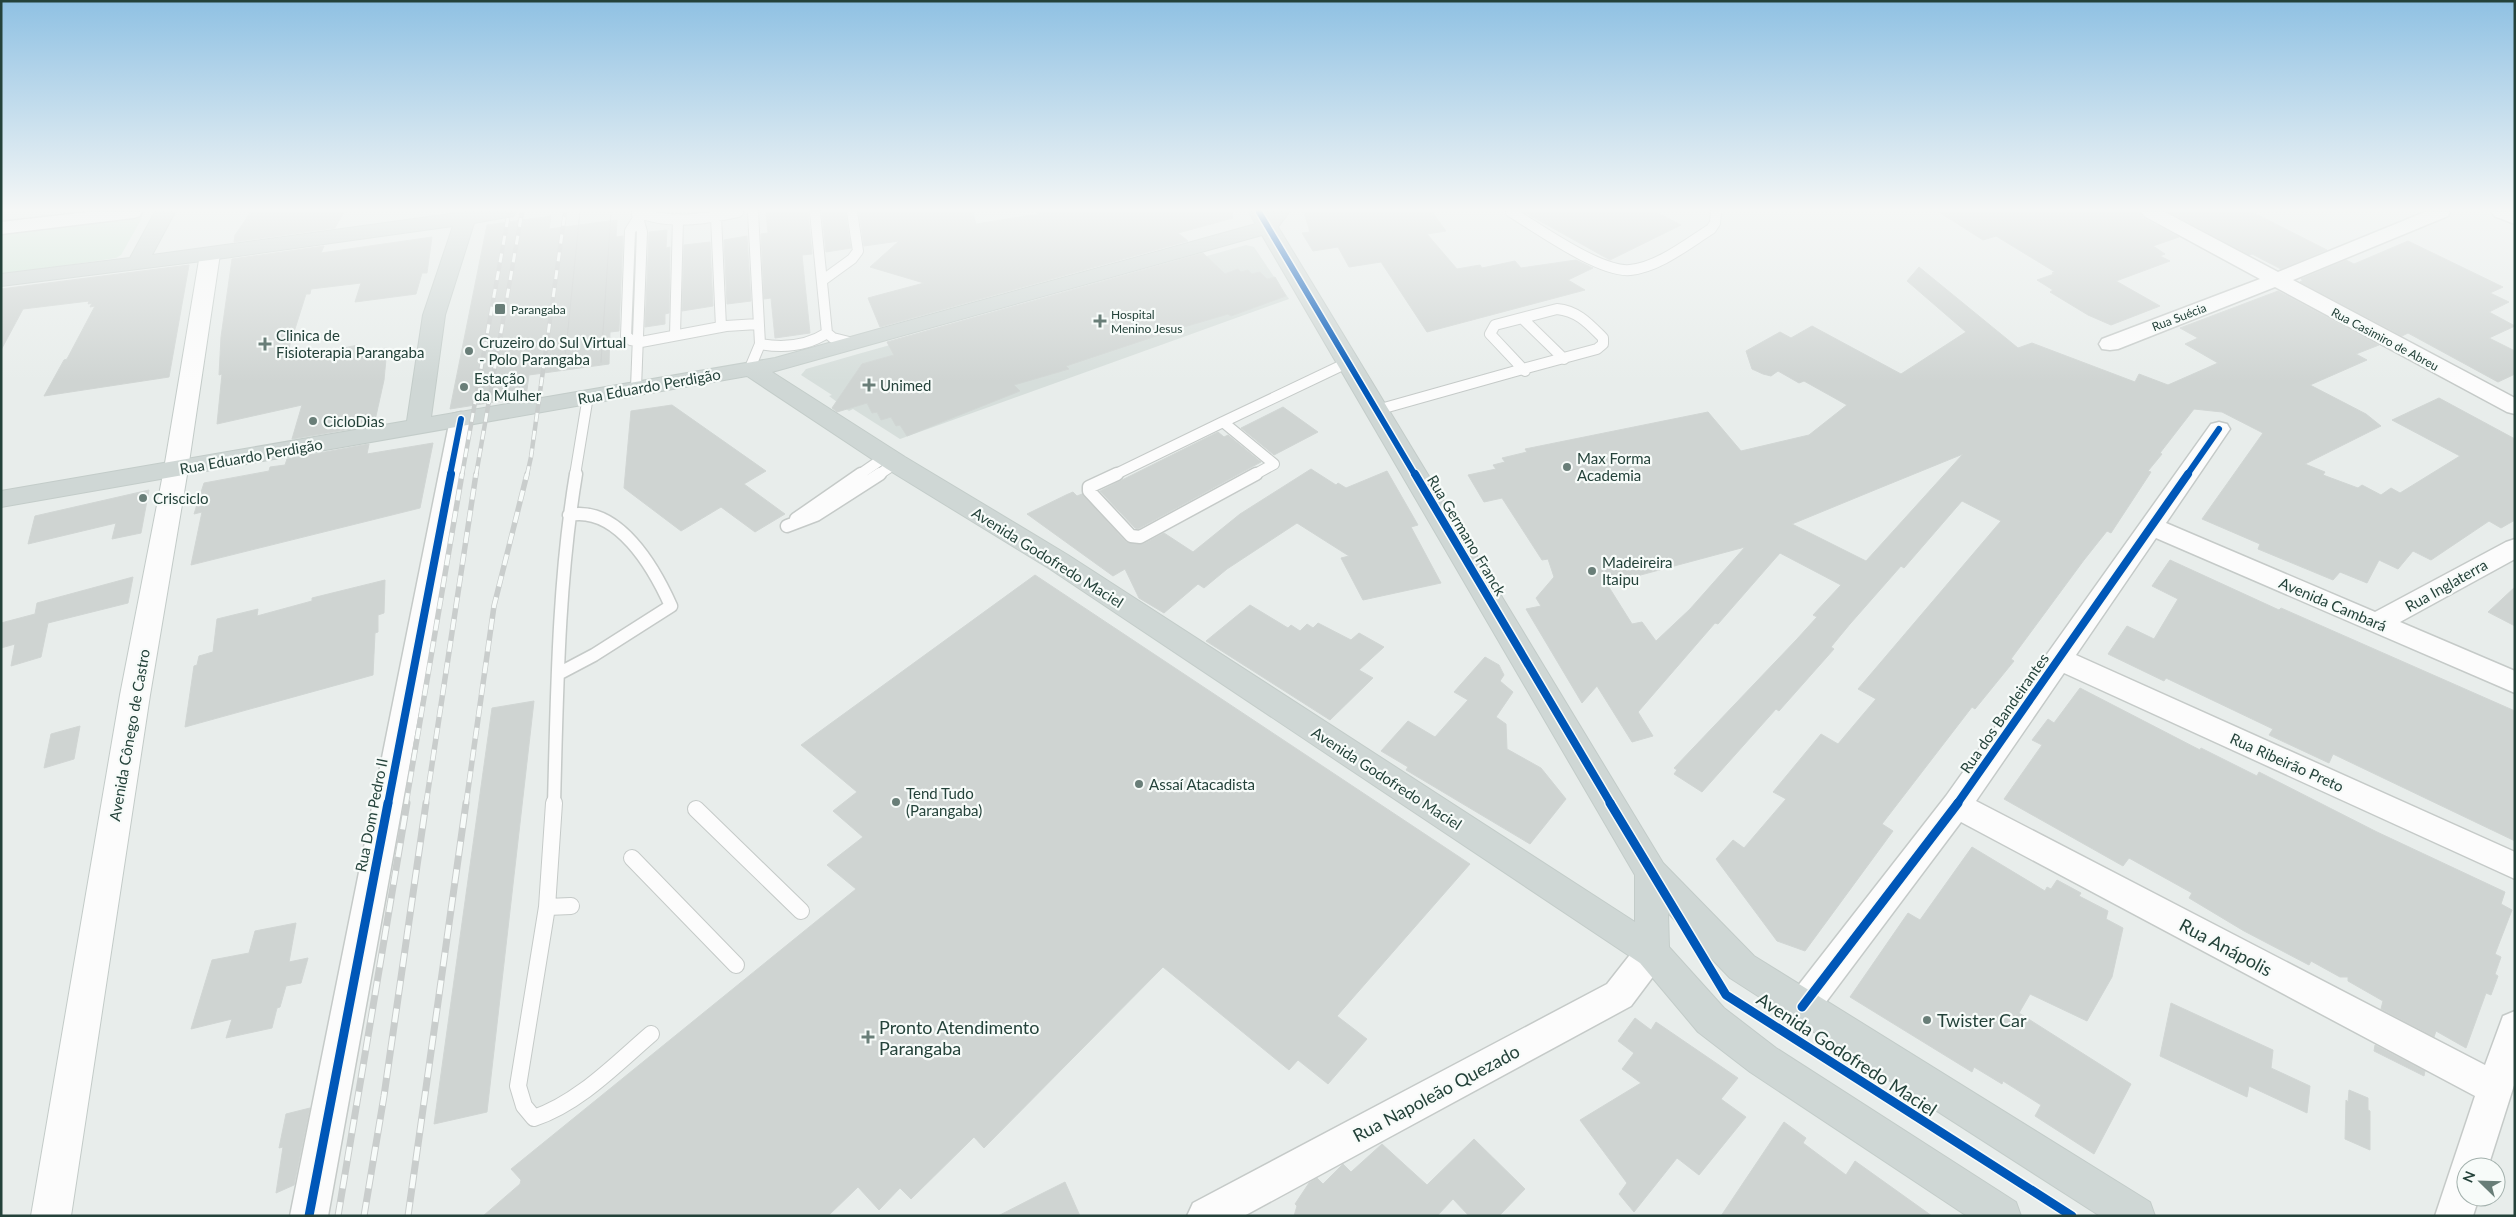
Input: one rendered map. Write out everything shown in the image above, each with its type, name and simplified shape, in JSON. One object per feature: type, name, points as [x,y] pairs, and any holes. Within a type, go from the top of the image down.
[{"type":"main road","points":[[1,280],[86,269]]},
{"type":"main road","name":"Avenida Cônego de Castro","points":[[51,1216],[135,695],[176,469],[208,269]]},
{"type":"main road","points":[[418,427],[434,315],[451,269]]},
{"type":"main road","name":"Rua Eduardo Perdigão","points":[[1,499],[636,388],[755,356],[777,364],[1097,269]]},
{"type":"main road","name":"Rua Germano Franck","points":[[1298,269],[1377,410],[1651,873],[1652,952]]},
{"type":"main road","name":"Avenida Godofredo Maciel","points":[[755,356],[890,460],[1059,562],[1652,952],[1711,1020],[1763,1060],[2002,1216]]},
{"type":"main road","name":"Avenida Godofredo Maciel","points":[[1651,873],[1742,967],[1802,1007],[2136,1216]]},
{"type":"street","name":"Rua Casimiro de Abreu","points":[[2254,269],[2515,407]]},
{"type":"street","name":"Rua Suécia","points":[[2110,344],[2303,269]]},
{"type":"street","name":"Rua Dom Pedro II","points":[[309,1216],[461,419]]},
{"type":"street","name":"Rua dos Bandeirantes","points":[[1802,1007],[1957,805],[2219,429]]},
{"type":"street","name":"Avenida Cambará","points":[[2151,526],[2515,683]]},
{"type":"street","name":"Rua Inglaterra","points":[[2377,623],[2515,548]]},
{"type":"street","name":"Rua Ribeirão Preto","points":[[2058,658],[2515,866]]},
{"type":"street","name":"Rua Anápolis","points":[[1957,805],[2496,1089]]},
{"type":"street","name":"Rua Napoleão Quezado","points":[[1206,1216],[1619,995],[1652,952]]},
{"type":"street","points":[[2473,1157],[2515,1027]]},
{"type":"lane","points":[[629,269],[626,336],[637,341],[721,327],[758,324]]},
{"type":"lane","points":[[675,335],[677,269]]},
{"type":"lane","points":[[718,269],[721,327]]},
{"type":"lane","points":[[755,356],[758,324],[756,269]]},
{"type":"lane","points":[[822,269],[827,333]]},
{"type":"lane","points":[[823,280],[839,269]]},
{"type":"lane","points":[[1615,269],[1633,269]]},
{"type":"lane","points":[[1377,410],[1525,371],[1597,349],[1603,344],[1602,338],[1576,313],[1567,309],[1557,309],[1495,325],[1490,334],[1525,371]]},
{"type":"lane","points":[[1522,318],[1564,359]]},
{"type":"lane","points":[[755,356],[774,347],[815,339],[827,333]]},
{"type":"lane","points":[[827,333],[834,338],[853,342]]},
{"type":"lane","points":[[636,388],[637,341]]},
{"type":"lane","points":[[1223,422],[1274,464],[1140,537],[1131,536],[1089,491],[1089,487],[1223,422],[1349,362]]},
{"type":"lane","points":[[588,396],[569,515],[558,674],[554,811],[547,907],[518,1086],[524,1106],[534,1118],[561,1107],[651,1034]]},
{"type":"lane","points":[[890,460],[816,515],[787,526],[890,460]]},
{"type":"lane","points":[[558,674],[594,655],[671,606],[660,580],[642,555],[622,533],[597,517],[585,513],[569,515]]},
{"type":"lane","points":[[696,809],[801,911]]},
{"type":"lane","points":[[632,858],[736,965]]},
{"type":"lane","points":[[547,907],[571,906]]},
{"type":"shaded area","name":"Hospital Menino Jesus","points":[[1162,269],[1269,269],[1289,299],[900,439],[853,409],[849,411],[829,396],[832,395],[801,375],[806,369]]},
{"type":"green space","points":[[1,269],[43,269],[1,275]]},
{"type":"building","points":[[159,269],[188,269],[169,377],[44,396],[64,360],[67,359],[95,306],[90,307],[92,303],[88,304],[89,301],[23,309],[1,350],[1,289]]},
{"type":"building","points":[[231,269],[428,269],[427,273],[422,273],[416,294],[355,302],[361,283],[311,289],[310,294],[306,294],[288,351],[297,349],[296,358],[358,345],[356,353],[387,348],[384,380],[374,425],[292,439],[302,405],[217,424],[222,374],[219,375],[221,337]]},
{"type":"building","points":[[478,269],[622,269],[619,331],[610,332],[609,364],[529,375],[526,397],[450,409]]},
{"type":"building","points":[[647,269],[670,269],[669,313],[665,314],[665,324],[645,327]]},
{"type":"building","points":[[683,269],[711,269],[713,306],[682,311]]},
{"type":"building","points":[[725,269],[749,269],[751,301],[727,304]]},
{"type":"building","points":[[763,269],[803,269],[810,333],[775,338],[771,298],[764,299]]},
{"type":"building","points":[[876,269],[1088,269],[880,327],[868,298],[924,283]]},
{"type":"building","name":"Hospital Menino Jesus","points":[[1147,269],[1220,269],[1225,274],[1238,269],[1241,272],[1248,270],[1252,274],[1260,272],[1267,279],[1275,277],[1286,296],[1231,316],[1228,314],[1177,329],[1066,366],[1069,369],[1014,385],[1020,391],[907,436],[900,425],[896,426],[891,417],[881,420],[877,412],[872,413],[867,403],[837,412],[832,408],[862,364],[894,355],[887,342]]},
{"type":"building","points":[[1385,269],[1591,269],[1568,280],[1585,290],[1427,332]]},
{"type":"building","points":[[1917,269],[1921,269],[2018,348],[2032,343],[2135,382],[2139,374],[2168,385],[2218,363],[2185,344],[2198,338],[2180,328],[2278,291],[2379,345],[2356,354],[2367,360],[2310,385],[2366,414],[2381,426],[2305,464],[2325,472],[2323,475],[2358,488],[2362,485],[2381,495],[2391,488],[2400,493],[2460,456],[2392,420],[2439,398],[2515,439],[2515,520],[2501,528],[2489,521],[2431,560],[2413,551],[2398,569],[2379,560],[2367,583],[2340,572],[2333,580],[2258,549],[2260,544],[2202,519],[2263,433],[2222,412],[2194,409],[2160,453],[2162,454],[2148,471],[2151,472],[2111,533],[2107,531],[2084,560],[2011,659],[2014,661],[1975,709],[1972,707],[1882,824],[1893,831],[1805,951],[1777,941],[1716,859],[1733,840],[1744,848],[1786,799],[1773,792],[1821,734],[1838,744],[1876,699],[1858,689],[2001,521],[1962,501],[1904,568],[1901,566],[1850,624],[1831,647],[1834,649],[1779,711],[1776,709],[1702,792],[1674,774],[1677,770],[1674,768],[1797,639],[1817,617],[1813,615],[1841,585],[1780,553],[1718,624],[1715,623],[1638,712],[1653,736],[1632,742],[1597,686],[1582,703],[1526,609],[1541,606],[1536,598],[1554,577],[1548,559],[1542,560],[1502,498],[1484,502],[1468,475],[1496,469],[1493,465],[1505,462],[1502,458],[1527,452],[1525,449],[1708,412],[1741,451],[1809,435],[1847,405],[1804,381],[1799,383],[1778,371],[1771,376],[1752,369],[1746,351],[1780,332],[1791,338],[1812,326],[1901,374],[1966,332],[1907,281]],"holes":[[[1963,454],[1866,561],[1792,524]],[[1745,547],[1690,609],[1656,641],[1642,622],[1632,624],[1607,584]]]},
{"type":"building","points":[[2050,269],[2149,269],[2116,281],[2160,306],[2111,325],[2088,315],[2050,292],[2053,290],[2037,280],[2055,272]]},
{"type":"building","points":[[2325,269],[2465,269],[2503,287],[2490,293],[2509,302],[2489,312],[2515,326],[2489,338],[2515,351],[2515,374],[2498,382],[2408,333],[2402,336],[2300,282],[2303,280],[2301,279]]},
{"type":"building","points":[[672,405],[766,471],[744,484],[785,514],[755,532],[721,507],[681,531],[624,488],[631,411]]},
{"type":"building","points":[[1283,407],[1318,432],[1274,455],[1241,428]]},
{"type":"building","points":[[1218,432],[1224,437],[1228,435],[1261,462],[1138,529],[1100,491]]},
{"type":"building","points":[[433,443],[420,508],[191,565],[202,512],[194,514],[204,483],[269,471],[270,467],[285,465],[287,459],[369,444],[367,454]]},
{"type":"building","points":[[1311,469],[1336,485],[1338,483],[1346,488],[1387,471],[1418,525],[1411,527],[1441,583],[1363,600],[1341,558],[1349,556],[1297,523],[1227,569],[1204,588],[1198,584],[1164,613],[1139,598],[1125,569],[1113,576],[1027,514],[1073,492],[1077,496],[1082,494],[1126,542],[1143,544],[1164,533],[1193,552],[1240,514]]},
{"type":"building","points":[[149,490],[141,533],[112,539],[116,523],[28,544],[35,516]]},
{"type":"building","points":[[2170,560],[2279,610],[2281,608],[2515,711],[2515,841],[2333,754],[2329,763],[2269,735],[2273,729],[2166,678],[2164,681],[2108,654],[2127,626],[2154,639],[2178,599],[2152,586]]},
{"type":"building","points":[[1035,575],[1470,864],[1337,1016],[1367,1039],[1328,1084],[1298,1060],[1289,1070],[1163,967],[984,1148],[974,1137],[911,1199],[900,1188],[879,1210],[858,1187],[828,1216],[483,1216],[520,1184],[521,1180],[511,1169],[856,889],[827,865],[863,837],[833,811],[857,792],[801,745]]},
{"type":"building","points":[[133,577],[128,603],[48,623],[41,657],[11,666],[15,644],[1,648],[1,623],[35,614],[37,603]]},
{"type":"building","points":[[385,580],[384,613],[378,615],[378,632],[375,633],[373,675],[185,727],[194,666],[197,665],[199,656],[213,652],[217,619],[258,609],[257,616],[312,601],[312,598]]},
{"type":"building","points":[[2515,587],[2515,626],[2488,612]]},
{"type":"building","points":[[1250,605],[1288,628],[1291,625],[1300,631],[1307,624],[1313,628],[1318,623],[1351,640],[1359,633],[1384,647],[1359,670],[1373,678],[1330,720],[1206,641]]},
{"type":"building","points":[[1485,657],[1499,665],[1504,675],[1500,681],[1513,692],[1496,717],[1506,724],[1507,749],[1541,768],[1566,799],[1530,844],[1406,770],[1408,767],[1381,751],[1408,721],[1435,737],[1468,700],[1454,692]]},
{"type":"building","points":[[2080,688],[2200,750],[2201,748],[2257,776],[2259,772],[2377,832],[2505,892],[2501,904],[2512,910],[2495,954],[2501,957],[2495,974],[2498,976],[2491,995],[2486,993],[2466,1048],[2436,1031],[2434,1037],[2381,1009],[2383,1001],[2348,981],[2348,977],[2340,977],[2311,961],[2309,965],[2244,931],[2189,898],[2192,893],[2129,858],[2123,866],[2004,799],[2042,745],[2032,740],[2048,719],[2054,723]]},
{"type":"building","points":[[534,701],[487,1112],[434,1124],[492,708]]},
{"type":"building","points":[[80,726],[74,759],[44,768],[51,734]]},
{"type":"building","points":[[1972,847],[2045,891],[2047,887],[2051,889],[2057,880],[2081,893],[2079,896],[2108,911],[2106,919],[2123,928],[2112,977],[2087,1021],[2030,994],[2019,1013],[2131,1084],[2094,1154],[2035,1116],[2041,1105],[2003,1081],[2002,1084],[1974,1067],[1972,1072],[1850,997],[1908,913],[1920,920]]},
{"type":"building","points":[[296,923],[289,962],[308,958],[301,983],[286,986],[280,1007],[277,1008],[272,1028],[226,1038],[232,1019],[191,1029],[212,960],[249,953],[255,931]]},
{"type":"building","points":[[2171,1003],[2273,1050],[2271,1068],[2310,1086],[2307,1113],[2249,1086],[2247,1097],[2160,1056]]},
{"type":"building","points":[[1635,1018],[1651,1030],[1656,1022],[1738,1078],[1721,1099],[1746,1117],[1699,1175],[1677,1158],[1634,1212],[1619,1194],[1627,1183],[1580,1120],[1641,1083],[1622,1069],[1634,1053],[1618,1041]]},
{"type":"building","points":[[2375,1045],[2425,1071],[2424,1076],[2374,1051]]},
{"type":"building","points":[[2349,1090],[2368,1098],[2370,1150],[2345,1139],[2346,1100],[2348,1102]]},
{"type":"building","points":[[310,1108],[294,1185],[276,1193],[283,1147],[279,1148],[286,1114]]},
{"type":"building","points":[[1784,1122],[1806,1138],[1803,1143],[1846,1175],[1855,1161],[1932,1216],[1721,1216]]},
{"type":"building","points":[[1474,1139],[1525,1189],[1499,1216],[1469,1216],[1453,1199],[1437,1216],[1294,1216],[1297,1206],[1295,1204],[1309,1183],[1317,1178],[1323,1184],[1343,1164],[1351,1172],[1382,1144],[1427,1185]]},
{"type":"building","points":[[1065,1182],[1080,1216],[998,1216],[1037,1196]]},
{"type":"tram line","points":[[564,368],[574,269]]},
{"type":"tram line","points":[[601,362],[607,269]]},
{"type":"railway","points":[[462,475],[499,269]]},
{"type":"railway","points":[[476,475],[512,269]]},
{"type":"railway","points":[[527,475],[557,269]]},
{"type":"railway","points":[[406,804],[462,474]]},
{"type":"railway","points":[[426,804],[476,474]]},
{"type":"railway","points":[[466,804],[494,606],[527,474]]},
{"type":"railway","points":[[338,1216],[407,803]]},
{"type":"railway","points":[[364,1216],[384,1096],[426,803]]},
{"type":"railway","points":[[408,1216],[466,803]]},
{"type":"cycle path","points":[[1293,269],[1726,995],[2072,1216]]},
{"type":"cycle path","points":[[309,1216],[461,419]]},
{"type":"cycle path","points":[[1802,1007],[1957,805],[2219,429]]},
{"type":"place","name":"Parangaba","points":[[500,309]]},
{"type":"place","name":"Hospital Menino Jesus","points":[[1100,321]]},
{"type":"place","name":"Clinica de Fisioterapia Parangaba","points":[[265,344]]},
{"type":"place","name":"Cruzeiro do Sul Virtual - Polo Parangaba","points":[[469,351]]},
{"type":"place","name":"Unimed","points":[[869,385]]},
{"type":"place","name":"Estação da Mulher","points":[[464,387]]},
{"type":"place","name":"CicloDias","points":[[313,421]]},
{"type":"place","name":"Max Forma Academia","points":[[1567,467]]},
{"type":"place","name":"Crisciclo","points":[[143,498]]},
{"type":"place","name":"Madeireira Itaipu","points":[[1592,571]]},
{"type":"place","name":"Assaí Atacadista","points":[[1139,784]]},
{"type":"place","name":"Tend Tudo (Parangaba)","points":[[896,802]]},
{"type":"place","name":"Twister Car","points":[[1927,1020]]},
{"type":"place","name":"Pronto Atendimento Parangaba","points":[[868,1037]]}]
